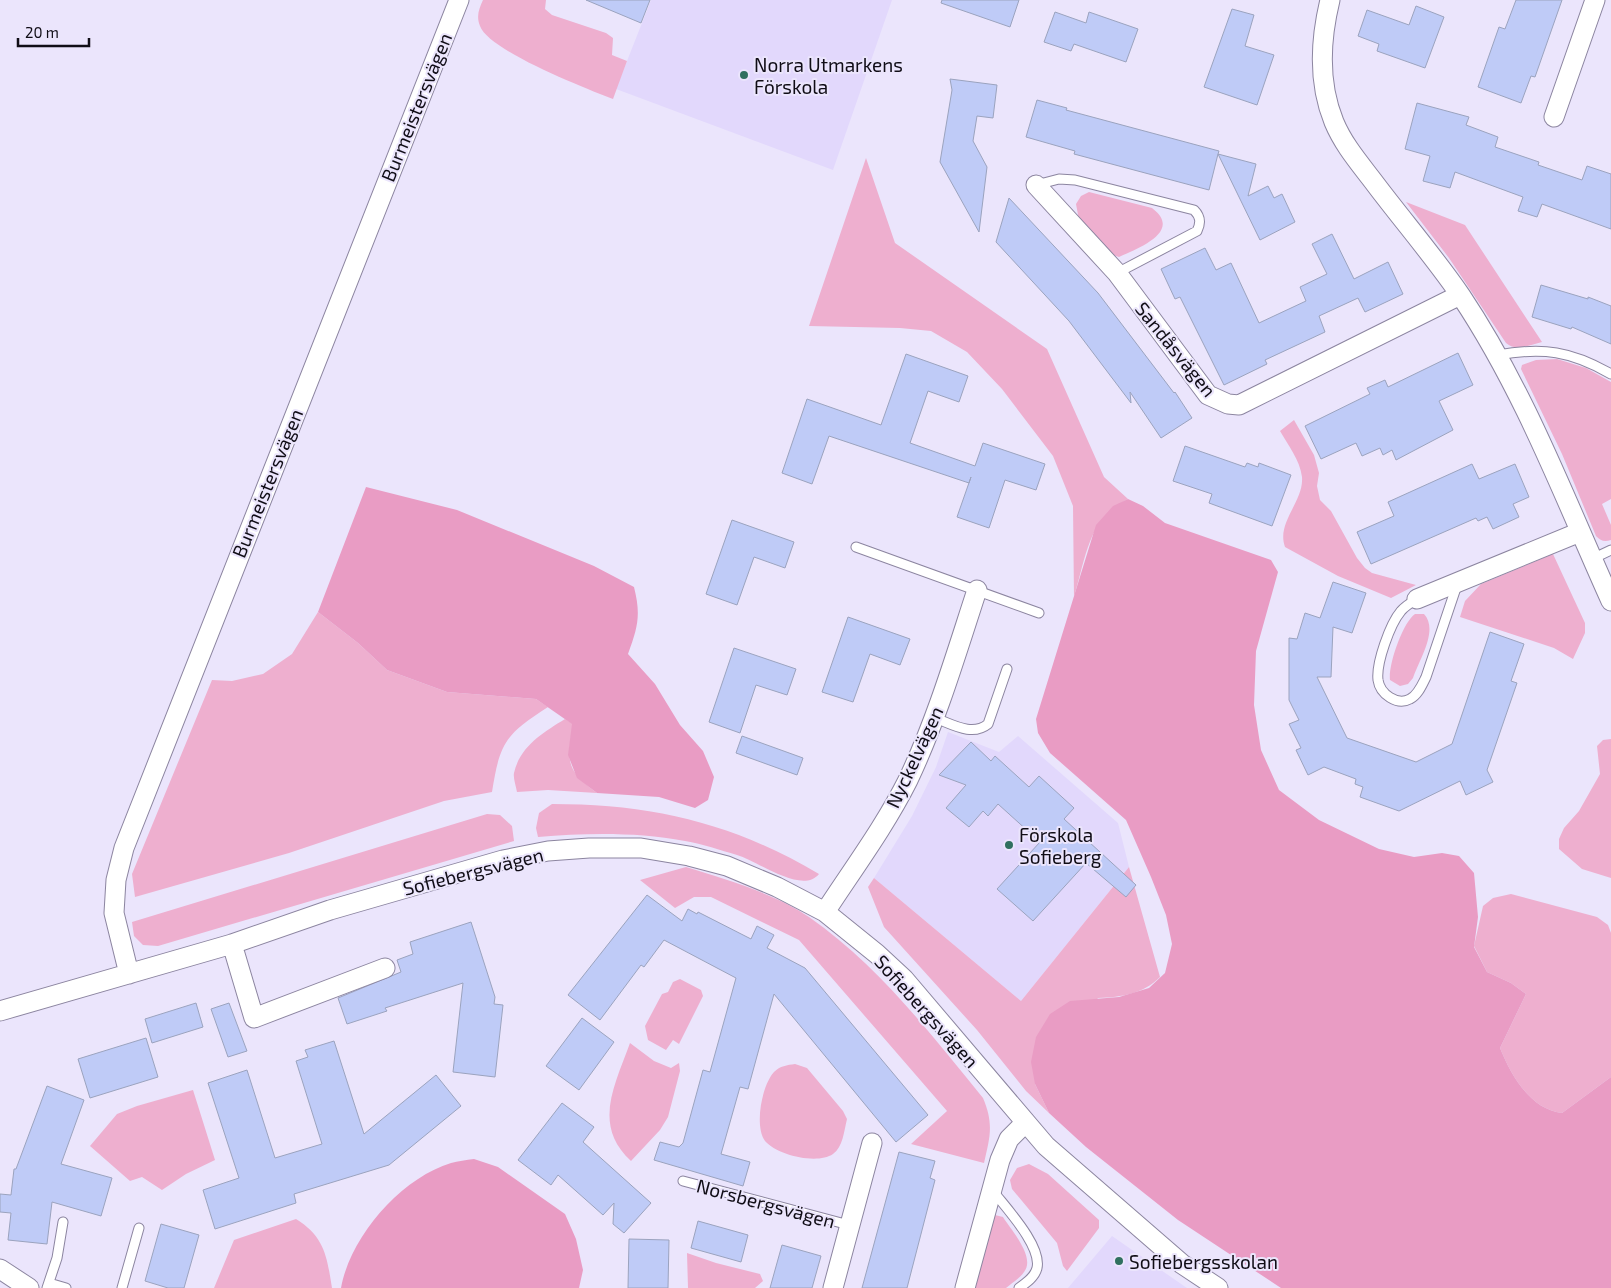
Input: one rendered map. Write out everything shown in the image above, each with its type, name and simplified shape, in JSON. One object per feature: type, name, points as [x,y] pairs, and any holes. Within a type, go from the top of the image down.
[{"type":"street","name":"Burmeistersvägen","points":[[129,974],[114,913],[116,880],[124,848],[459,0]]},
{"type":"street","points":[[1330,0],[1322,36],[1322,69],[1326,99],[1335,123],[1350,150],[1460,295],[1498,355],[1538,433],[1611,601]]},
{"type":"street","points":[[1554,117],[1595,0]]},
{"type":"street","name":"Sandåsvägen","points":[[1036,185],[1117,273],[1208,395],[1228,404],[1239,405],[1460,295]]},
{"type":"street","points":[[1417,599],[1580,532]]},
{"type":"street","name":"Nyckelvägen","points":[[825,912],[879,829],[907,781],[935,718],[977,590]]},
{"type":"street","name":"Sofiebergsvägen","points":[[0,1011],[232,944],[330,910],[503,860],[548,851],[590,848],[640,848],[689,856],[727,866],[777,887],[825,912],[878,954],[904,979],[1025,1124],[1046,1146],[1182,1264],[1218,1288]]},
{"type":"street","points":[[232,944],[254,1018],[385,968]]},
{"type":"street","points":[[965,1288],[1000,1160],[1009,1139],[1025,1124]]},
{"type":"street","name":"Norsbergsvägen","points":[[832,1288],[872,1143]]},
{"type":"street","points":[[0,1269],[29,1288]]},
{"type":"lane","points":[[1036,185],[1059,179],[1075,180],[1194,210],[1199,215],[1200,224],[1197,231],[1117,273]]},
{"type":"lane","points":[[1498,355],[1527,350],[1549,351],[1595,365],[1611,374]]},
{"type":"lane","points":[[856,547],[1039,613]]},
{"type":"lane","points":[[1592,559],[1611,550]]},
{"type":"lane","points":[[1417,599],[1403,608],[1395,619],[1379,666],[1378,679],[1381,689],[1388,696],[1399,701],[1410,699],[1418,692],[1426,677],[1459,582]]},
{"type":"lane","points":[[935,718],[972,731],[982,729],[988,724],[1007,669]]},
{"type":"lane","name":"Norsbergsvägen","points":[[683,1182],[849,1225]]},
{"type":"lane","points":[[993,1191],[1034,1247],[1037,1268],[1033,1276],[1019,1288]]},
{"type":"lane","points":[[63,1222],[58,1258],[48,1286],[66,1288]]},
{"type":"lane","points":[[122,1288],[139,1228]]},
{"type":"shaded area","points":[[483,0],[546,0],[545,9],[552,15],[606,33],[613,38],[612,55],[627,61],[613,99],[540,68],[501,47],[487,36],[480,26],[478,16]]},
{"type":"shaded area","name":"Norra Utmarkens Förskola","points":[[651,0],[892,0],[833,170],[616,89]]},
{"type":"shaded area","points":[[866,158],[895,243],[1047,349],[1104,477],[1128,499],[1115,507],[1096,528],[1090,540],[1074,597],[1073,506],[1053,456],[1002,389],[967,352],[931,331],[900,328],[809,326]]},
{"type":"shaded area","points":[[1089,192],[1152,208],[1160,217],[1163,225],[1160,232],[1136,249],[1119,257],[1113,255],[1079,220],[1076,204],[1081,196]]},
{"type":"shaded area","points":[[1406,202],[1465,225],[1542,342],[1519,347],[1510,346],[1506,343],[1449,258]]},
{"type":"shaded area","points":[[1557,359],[1586,368],[1611,382],[1611,499],[1602,504],[1611,525],[1611,540],[1603,541],[1596,536],[1562,454],[1521,369],[1522,365],[1536,360]]},
{"type":"shaded area","points":[[1294,420],[1314,455],[1319,473],[1317,486],[1320,500],[1331,511],[1357,558],[1372,573],[1416,585],[1391,598],[1338,576],[1285,547],[1284,529],[1299,495],[1302,477],[1296,459],[1280,431]]},
{"type":"shaded area","points":[[366,487],[457,510],[594,566],[634,587],[638,613],[634,636],[628,654],[655,684],[680,725],[703,751],[714,777],[708,800],[695,808],[659,797],[597,793],[577,778],[568,755],[572,724],[536,699],[447,692],[387,670],[358,643],[318,612]]},
{"type":"shaded area","points":[[1128,499],[1143,506],[1165,523],[1271,560],[1278,572],[1256,651],[1254,705],[1261,750],[1279,790],[1319,820],[1379,849],[1414,857],[1442,853],[1459,856],[1474,873],[1478,917],[1474,947],[1487,972],[1511,983],[1526,994],[1500,1048],[1510,1069],[1523,1089],[1540,1105],[1562,1113],[1611,1077],[1611,1288],[1281,1288],[1178,1220],[1086,1147],[1049,1113],[1035,1084],[1031,1062],[1036,1037],[1050,1014],[1070,1001],[1119,997],[1149,988],[1165,973],[1172,944],[1166,915],[1126,820],[1050,753],[1038,733],[1036,719],[1096,525],[1113,506]]},
{"type":"shaded area","points":[[1553,554],[1585,623],[1585,633],[1573,659],[1554,648],[1460,617],[1465,601],[1481,584]]},
{"type":"shaded area","points":[[318,612],[358,643],[387,670],[447,692],[536,699],[548,707],[522,725],[507,741],[498,762],[492,792],[444,801],[289,853],[135,897],[132,874],[212,680],[232,681],[263,674],[292,654]]},
{"type":"shaded area","points":[[1415,614],[1424,614],[1428,621],[1429,637],[1413,678],[1408,684],[1400,686],[1390,680],[1391,664],[1401,634]]},
{"type":"shaded area","points":[[565,719],[573,724],[570,756],[574,771],[597,793],[548,790],[517,792],[514,773],[517,763],[527,747]]},
{"type":"shaded area","name":"Förskola Sofieberg","points":[[948,732],[999,752],[1018,736],[1118,823],[1129,867],[1021,1001],[874,878],[912,816],[936,767]]},
{"type":"shaded area","points":[[1611,739],[1611,878],[1582,869],[1559,849],[1559,839],[1564,828],[1579,811],[1600,774],[1597,746],[1603,740]]},
{"type":"shaded area","points":[[552,804],[624,808],[691,820],[723,829],[755,842],[787,856],[819,874],[811,879],[802,881],[791,879],[737,855],[667,838],[612,834],[538,837],[536,828],[539,813]]},
{"type":"shaded area","points":[[487,814],[500,815],[512,826],[514,841],[158,946],[143,945],[134,936],[132,922]]},
{"type":"shaded area","points":[[686,867],[766,894],[796,909],[834,936],[881,979],[923,1025],[983,1098],[990,1123],[984,1163],[911,1144],[947,1111],[799,940],[711,897],[694,897],[675,908],[640,880]]},
{"type":"shaded area","points":[[1129,867],[1160,977],[1147,987],[1132,994],[1098,998],[1035,1084],[1049,1113],[1026,1091],[977,1030],[884,927],[868,887],[874,878],[1021,1001]]},
{"type":"shaded area","points":[[1511,894],[1597,917],[1608,925],[1611,933],[1611,1077],[1562,1113],[1540,1105],[1531,1098],[1510,1069],[1500,1048],[1526,994],[1511,983],[1487,972],[1474,946],[1483,906],[1493,898]]},
{"type":"shaded area","points":[[680,979],[701,990],[703,996],[679,1044],[673,1040],[666,1050],[648,1040],[645,1026],[662,994],[668,992],[673,982]]},
{"type":"shaded area","points":[[630,1043],[654,1061],[671,1068],[679,1063],[680,1071],[668,1117],[660,1130],[631,1161],[619,1147],[612,1133],[610,1119],[613,1089]]},
{"type":"shaded area","points":[[795,1064],[807,1068],[843,1111],[847,1119],[839,1147],[833,1154],[826,1157],[817,1159],[788,1154],[771,1146],[765,1141],[762,1134],[760,1116],[766,1086],[774,1072],[779,1068]]},
{"type":"shaded area","points":[[193,1090],[215,1160],[186,1174],[162,1190],[142,1177],[130,1181],[90,1146],[117,1114],[137,1106]]},
{"type":"shaded area","points":[[474,1159],[498,1167],[565,1214],[576,1239],[583,1270],[579,1288],[341,1288],[346,1269],[355,1249],[381,1212],[397,1196],[414,1182],[432,1171],[451,1163]]},
{"type":"shaded area","points":[[1029,1164],[1048,1174],[1099,1220],[1099,1228],[1067,1271],[1063,1266],[1057,1243],[1012,1189],[1010,1180],[1017,1168]]},
{"type":"shaded area","points":[[995,1215],[1003,1217],[1016,1236],[1025,1251],[1027,1266],[1024,1272],[1006,1288],[972,1288],[992,1220]]},
{"type":"shaded area","points":[[296,1219],[306,1226],[319,1241],[326,1257],[332,1288],[214,1288],[234,1240]]},
{"type":"shaded area","name":"Sofiebergsskolan","points":[[1112,1236],[1184,1286],[1187,1288],[1068,1288]]},
{"type":"shaded area","points":[[687,1253],[716,1263],[760,1274],[763,1281],[755,1288],[688,1288]]},
{"type":"building","points":[[586,0],[650,0],[641,23]]},
{"type":"building","points":[[942,0],[1019,0],[1010,27],[941,3]]},
{"type":"building","points":[[1516,0],[1562,0],[1535,77],[1531,76],[1521,103],[1478,87],[1499,27],[1505,29]]},
{"type":"building","points":[[1416,6],[1444,17],[1425,68],[1377,51],[1379,44],[1358,36],[1367,10],[1409,25]]},
{"type":"building","points":[[1232,9],[1254,15],[1245,46],[1274,55],[1257,105],[1204,87]]},
{"type":"building","points":[[1055,12],[1086,23],[1089,12],[1138,29],[1126,62],[1074,44],[1071,51],[1044,42]]},
{"type":"building","points":[[950,79],[997,85],[993,118],[977,116],[973,141],[987,167],[979,232],[940,162],[952,90]]},
{"type":"building","points":[[1037,100],[1067,108],[1066,110],[1219,151],[1209,190],[1074,154],[1075,151],[1026,137]]},
{"type":"building","points":[[1417,103],[1469,117],[1466,125],[1498,137],[1495,147],[1539,162],[1538,165],[1582,180],[1587,166],[1611,174],[1611,229],[1542,204],[1537,217],[1518,211],[1523,197],[1455,172],[1450,188],[1423,181],[1430,156],[1405,149]]},
{"type":"building","points":[[1218,154],[1256,164],[1248,196],[1268,186],[1274,198],[1282,194],[1295,222],[1260,240]]},
{"type":"building","points":[[1009,198],[1098,293],[1175,392],[1192,418],[1161,438],[1130,392],[1131,403],[1069,321],[996,242]]},
{"type":"building","points":[[1332,234],[1354,279],[1388,262],[1403,294],[1365,312],[1358,298],[1319,316],[1325,332],[1265,360],[1267,364],[1224,385],[1180,297],[1175,299],[1161,269],[1205,248],[1216,270],[1231,263],[1259,323],[1306,301],[1300,287],[1327,274],[1312,244]]},
{"type":"building","points":[[1541,285],[1588,299],[1588,297],[1611,306],[1611,344],[1572,327],[1571,329],[1532,317]]},
{"type":"building","points":[[1458,353],[1473,385],[1439,401],[1453,430],[1396,460],[1392,450],[1383,455],[1380,448],[1362,456],[1356,443],[1321,459],[1305,426],[1370,394],[1367,388],[1385,380],[1388,387]]},
{"type":"building","points":[[906,354],[968,376],[959,402],[928,391],[910,443],[975,466],[983,443],[1045,464],[1036,490],[1005,480],[989,528],[957,517],[969,483],[829,436],[812,484],[782,473],[807,399],[881,425]]},
{"type":"building","points":[[1185,446],[1245,467],[1247,463],[1258,467],[1259,463],[1291,475],[1272,526],[1209,503],[1212,494],[1173,481]]},
{"type":"building","points":[[1472,464],[1479,479],[1515,464],[1529,497],[1513,504],[1519,517],[1493,529],[1487,517],[1478,521],[1476,518],[1371,564],[1357,532],[1394,516],[1388,502]]},
{"type":"building","points":[[732,520],[794,542],[785,568],[754,557],[737,605],[706,594]]},
{"type":"building","points":[[1333,582],[1366,593],[1352,633],[1333,627],[1331,677],[1317,677],[1347,738],[1416,762],[1452,744],[1490,632],[1524,644],[1511,681],[1517,683],[1487,770],[1493,782],[1466,795],[1460,781],[1399,811],[1360,797],[1363,787],[1355,784],[1356,779],[1324,767],[1308,775],[1296,750],[1301,748],[1289,724],[1299,720],[1289,700],[1289,638],[1297,639],[1305,613],[1320,618]]},
{"type":"building","points":[[848,617],[910,639],[900,665],[870,654],[853,702],[822,692]]},
{"type":"building","points":[[734,648],[796,669],[787,695],[756,685],[740,733],[709,722]]},
{"type":"building","points":[[742,736],[803,758],[797,775],[736,753]]},
{"type":"building","points":[[971,742],[991,761],[995,756],[1029,787],[1039,776],[1074,808],[1064,819],[1136,885],[1126,897],[1086,863],[1033,921],[997,889],[1040,842],[998,804],[988,816],[983,811],[969,827],[946,808],[966,785],[939,775]]},
{"type":"building","points":[[647,895],[682,921],[688,909],[697,914],[698,912],[751,939],[757,926],[774,935],[767,948],[805,968],[928,1115],[896,1142],[774,994],[748,1089],[740,1087],[721,1154],[750,1162],[743,1186],[654,1160],[660,1142],[679,1147],[683,1143],[703,1070],[710,1072],[736,978],[664,940],[644,967],[641,965],[600,1020],[568,995]]},
{"type":"building","points":[[471,922],[495,997],[494,1004],[503,1005],[495,1077],[453,1072],[463,983],[385,1008],[387,1011],[347,1024],[338,998],[401,972],[397,960],[413,954],[410,942]]},
{"type":"building","points":[[196,1003],[203,1027],[152,1043],[145,1019]]},
{"type":"building","points":[[229,1003],[247,1051],[228,1057],[211,1009]]},
{"type":"building","points":[[582,1018],[614,1042],[579,1090],[546,1066]]},
{"type":"building","points":[[146,1038],[158,1077],[90,1098],[78,1059]]},
{"type":"building","points":[[334,1041],[364,1134],[436,1075],[461,1106],[389,1165],[294,1194],[296,1203],[215,1229],[203,1190],[239,1178],[208,1083],[247,1070],[275,1158],[322,1144],[296,1061],[308,1057],[305,1050]]},
{"type":"building","points":[[47,1086],[84,1100],[61,1164],[112,1178],[101,1216],[52,1202],[47,1244],[8,1240],[11,1213],[0,1212],[0,1194],[11,1195],[14,1169],[16,1169]]},
{"type":"building","points":[[562,1103],[594,1127],[583,1142],[651,1203],[624,1233],[613,1224],[614,1203],[603,1215],[558,1175],[551,1185],[518,1160]]},
{"type":"building","points":[[899,1152],[935,1161],[930,1178],[935,1180],[907,1288],[862,1288]]},
{"type":"building","points":[[698,1221],[748,1235],[741,1262],[691,1248]]},
{"type":"building","points":[[161,1224],[199,1235],[184,1288],[168,1288],[145,1281]]},
{"type":"building","points":[[629,1239],[669,1240],[668,1288],[628,1288]]},
{"type":"building","points":[[782,1245],[821,1256],[812,1288],[770,1288]]},
{"type":"place","name":"Norra Utmarkens Förskola","points":[[744,75]]},
{"type":"place","name":"Förskola Sofieberg","points":[[1009,845]]},
{"type":"place","name":"Sofiebergsskolan","points":[[1119,1261]]}]
